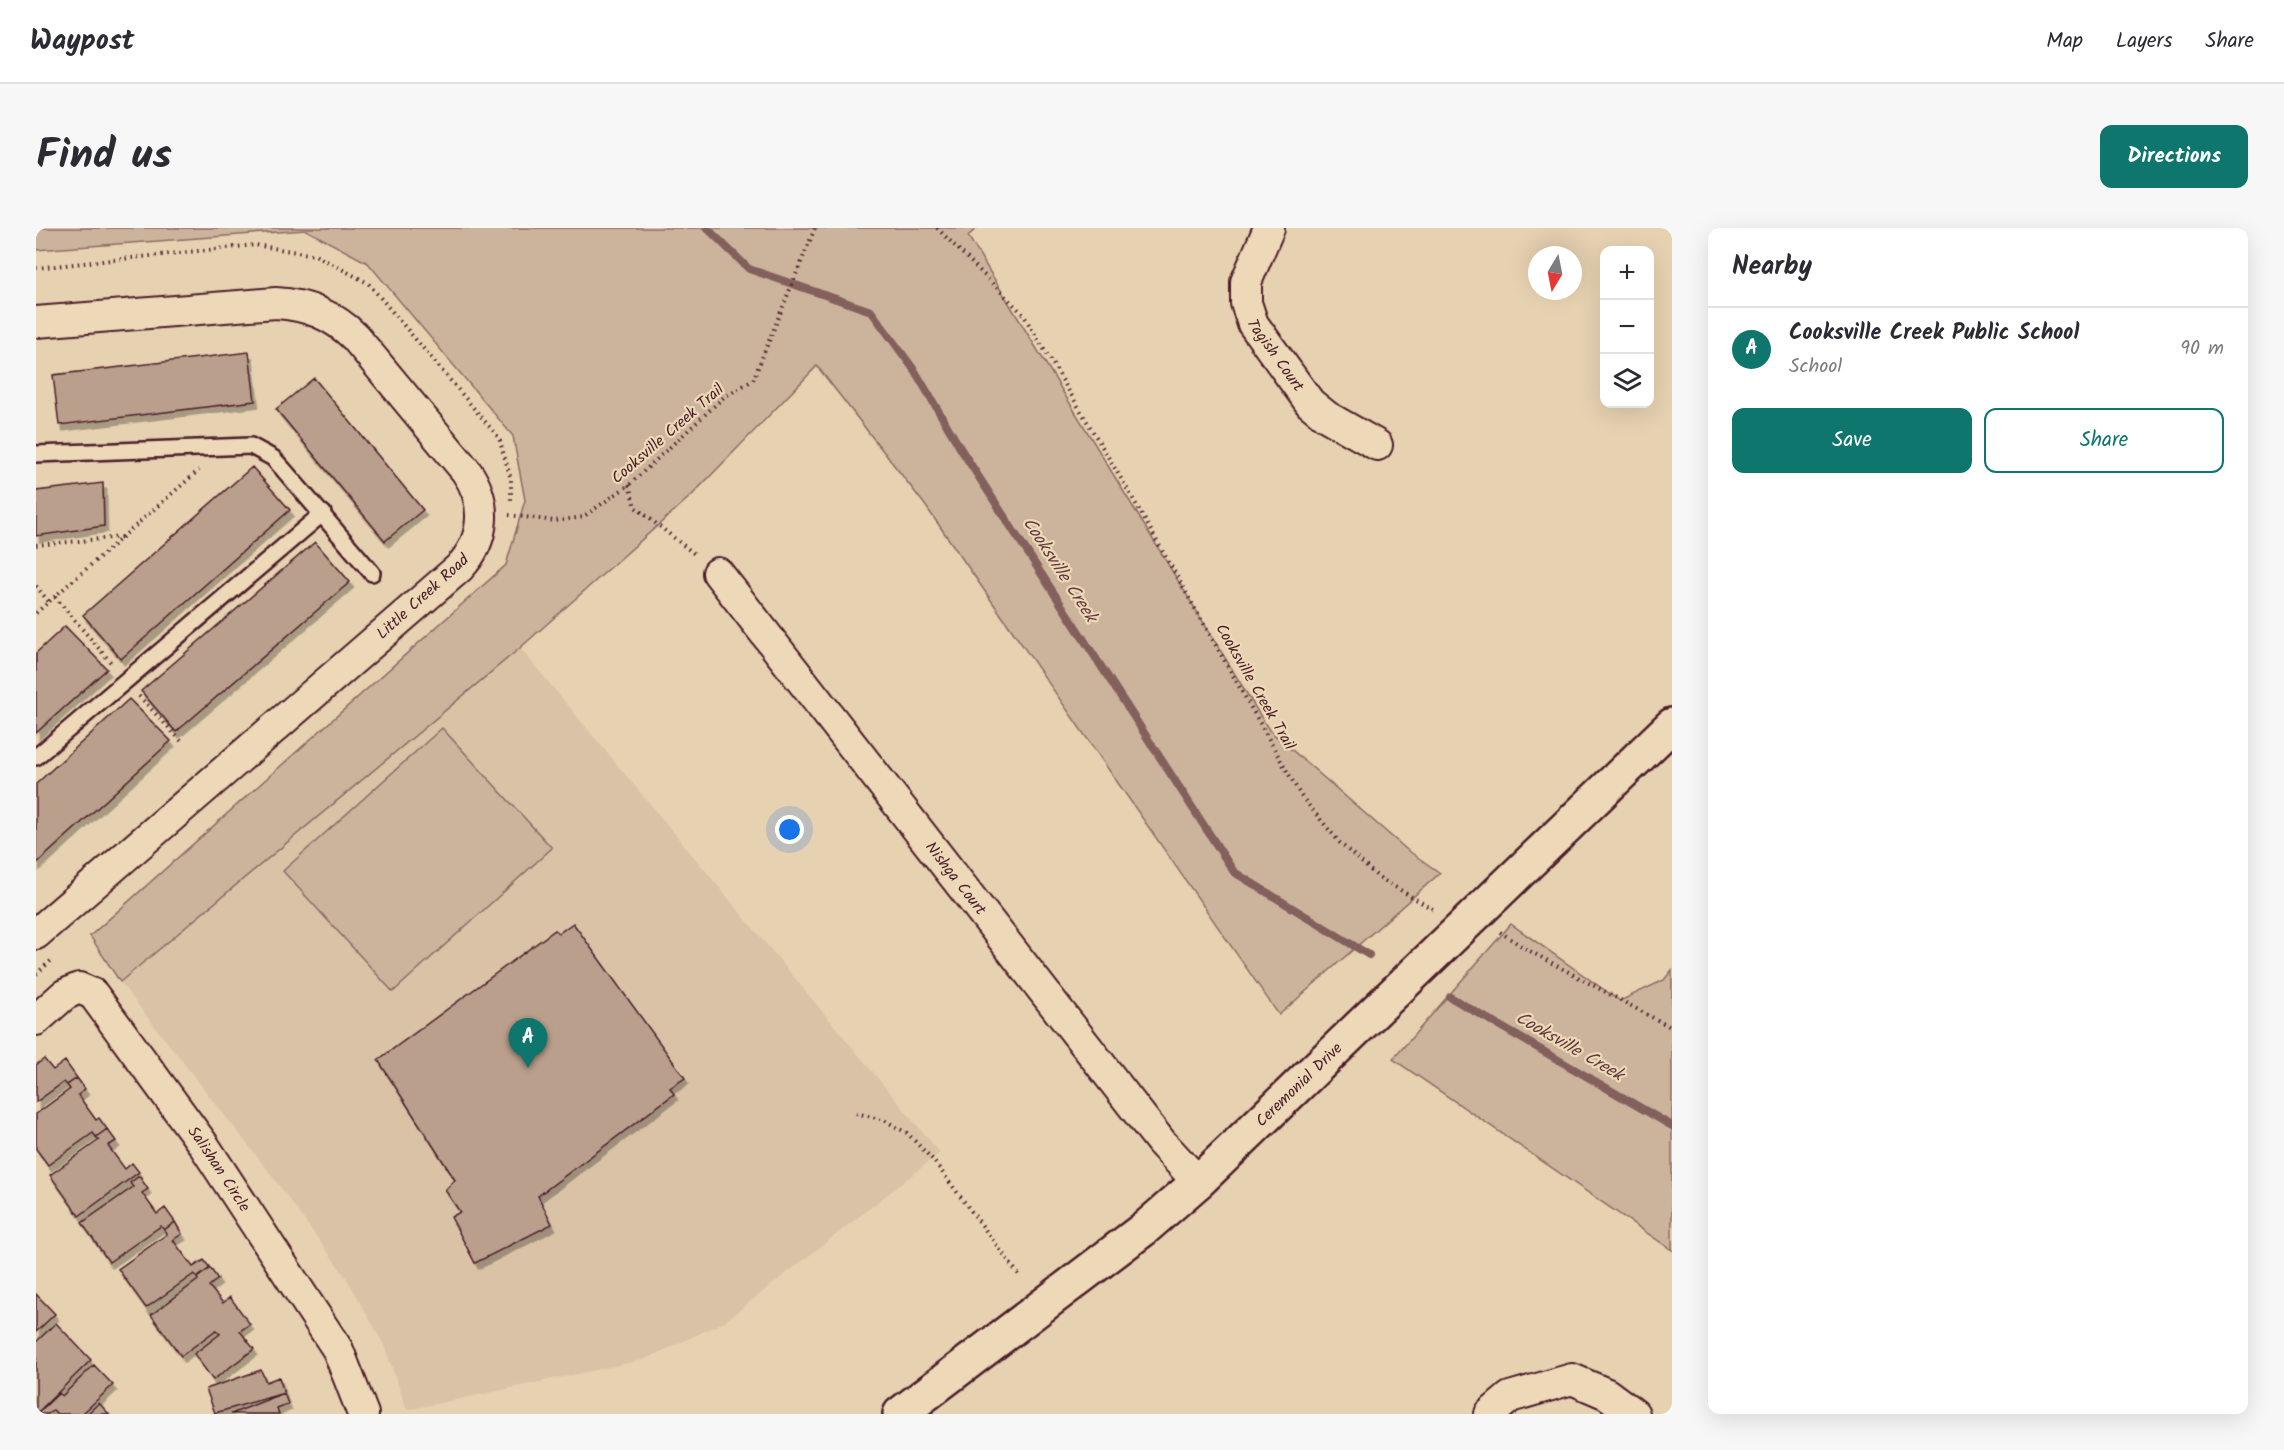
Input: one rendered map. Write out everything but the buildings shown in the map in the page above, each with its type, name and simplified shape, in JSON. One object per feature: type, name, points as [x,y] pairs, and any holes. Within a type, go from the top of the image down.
[{"type":"street","name":"Tagish Court","points":[[1269,228],[1246,282],[1246,303],[1253,324],[1310,403],[1326,416],[1377,445]]},
{"type":"street","name":"Little Creek Road","points":[[36,322],[276,303],[291,304],[319,312],[345,327],[355,337],[466,471],[477,491],[482,519],[476,546],[459,568],[36,934]]},
{"type":"street","name":"Nishga Court","points":[[718,573],[1161,1143],[1198,1182]]},
{"type":"street","name":"Ceremonial Drive","points":[[900,1414],[1145,1228],[1198,1182],[1672,725]]},
{"type":"street","name":"Salishan Circle","points":[[36,1020],[64,995],[79,988],[93,994],[203,1144],[338,1350],[363,1414]]},
{"type":"street","points":[[1490,1414],[1510,1397],[1572,1379],[1607,1394],[1634,1414]]},
{"type":"lane","points":[[36,454],[251,446],[273,458],[323,513],[372,573]]},
{"type":"lane","points":[[36,757],[323,513]]},
{"type":"path","name":"Cooksville Creek Trail","points":[[510,515],[555,521],[583,517],[630,485],[724,397],[753,380],[815,228]]},
{"type":"path","name":"Cooksville Creek Trail","points":[[937,228],[1023,314],[1132,497],[1301,796],[1340,843],[1378,876],[1426,907],[1507,936],[1526,949],[1672,1028]]},
{"type":"path","points":[[36,613],[226,446]]},
{"type":"path","points":[[630,485],[635,507],[718,573]]},
{"type":"path","points":[[36,544],[123,537]]},
{"type":"path","points":[[36,586],[49,602]]},
{"type":"path","points":[[856,1113],[884,1120],[908,1133],[933,1160],[1018,1275]]},
{"type":"shaded area","points":[[36,228],[977,228],[968,236],[1269,730],[1406,849],[1440,873],[1279,1015],[925,505],[817,366],[692,495],[520,648],[120,982],[90,936],[506,565],[525,500],[513,436],[368,263],[306,230],[36,250]]},
{"type":"shaded area","points":[[520,648],[940,1153],[724,1322],[643,1360],[407,1410],[384,1345],[346,1277],[270,1173],[120,982]]},
{"type":"shaded area","points":[[442,728],[552,848],[393,992],[283,871]]},
{"type":"shaded area","points":[[1511,924],[1620,1001],[1664,980],[1672,970],[1672,1250],[1393,1059]]},
{"type":"waterway","name":"Cooksville Creek","points":[[707,228],[749,269],[871,311],[915,371],[962,451],[1234,872],[1369,955]]},
{"type":"waterway","name":"Cooksville Creek","points":[[1450,997],[1672,1126]]},
{"type":"place","name":"Cooksville Creek Public School","points":[[528,1068]]}]
